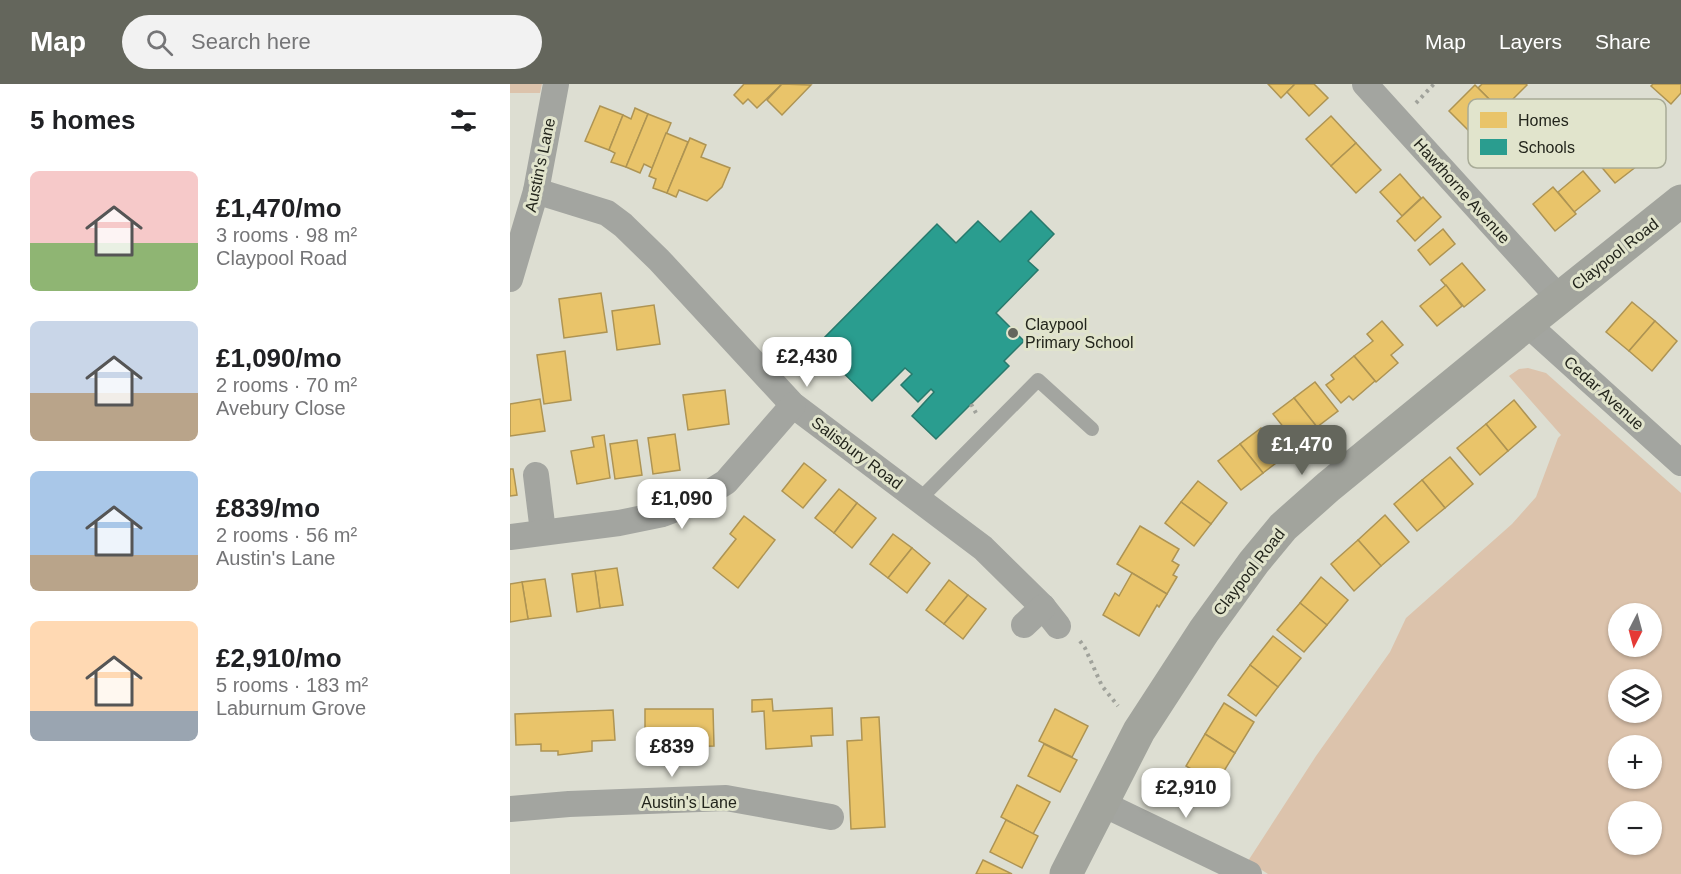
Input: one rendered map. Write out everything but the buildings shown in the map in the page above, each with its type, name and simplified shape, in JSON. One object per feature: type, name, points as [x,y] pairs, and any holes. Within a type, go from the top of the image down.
[{"type":"street","name":"Austin's Lane","points":[[510,279],[536,191],[556,84]]},
{"type":"street","name":"Hawthorne Avenue","points":[[1365,84],[1559,298]]},
{"type":"street","name":"Salisbury Road","points":[[536,191],[607,213],[623,225],[659,260],[793,405],[983,548],[1051,617]]},
{"type":"street","name":"Claypool Road","points":[[1066,874],[1139,731],[1210,622],[1283,527],[1328,487],[1527,324],[1681,201]]},
{"type":"street","name":"Cedar Avenue","points":[[1527,324],[1681,463]]},
{"type":"street","points":[[510,537],[619,523],[663,514],[694,502],[726,482],[793,405]]},
{"type":"street","points":[[536,476],[543,532]]},
{"type":"street","points":[[1024,625],[1051,617]]},
{"type":"street","name":"Austin's Lane","points":[[510,809],[569,804],[726,798],[831,817]]},
{"type":"street","points":[[1103,804],[1249,874]]},
{"type":"lane","points":[[919,500],[1038,380],[1092,429]]},
{"type":"path","points":[[1051,617],[1071,629],[1085,648],[1102,686],[1139,731]]},
{"type":"shaded area","points":[[510,84],[542,84],[540,93],[510,93]]},
{"type":"shaded area","points":[[1528,368],[1546,373],[1681,493],[1681,874],[1268,874],[1248,861],[1316,756],[1390,652],[1406,618],[1512,524],[1536,497],[1561,435],[1509,376],[1519,369]]},
{"type":"place","name":"Claypool Primary School","points":[[1013,333]]}]
